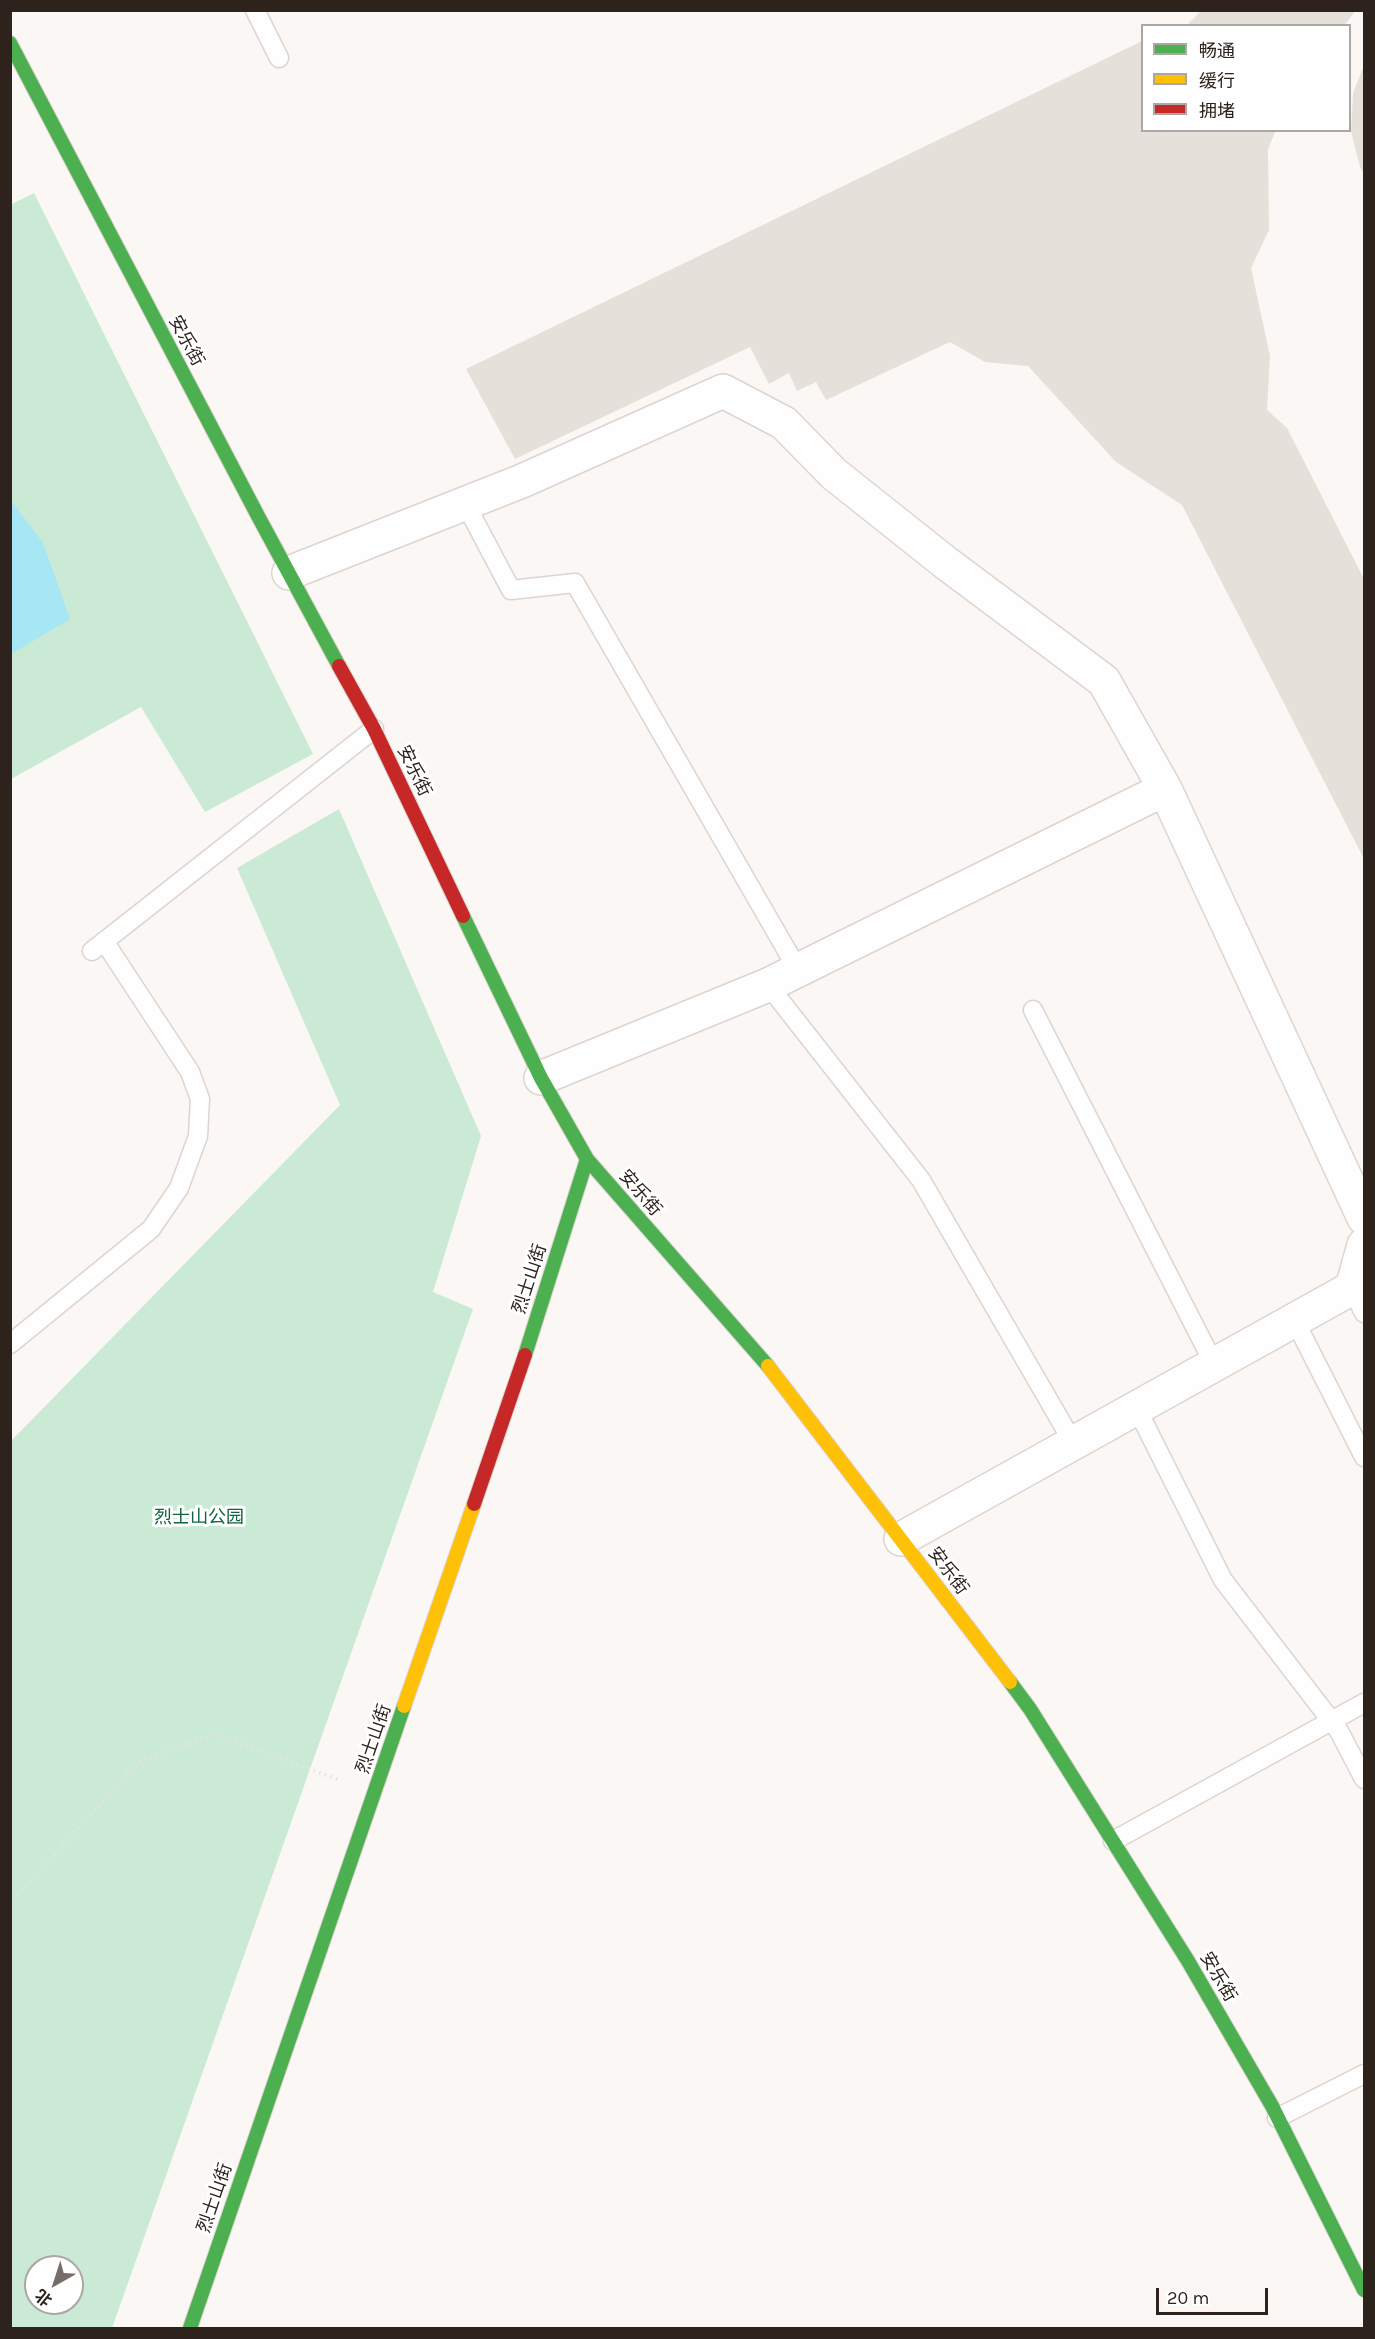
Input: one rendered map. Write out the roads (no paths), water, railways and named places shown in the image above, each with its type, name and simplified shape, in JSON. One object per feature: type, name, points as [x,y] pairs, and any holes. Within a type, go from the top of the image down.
[{"type":"street","name":"安乐街","points":[[10,43],[289,573],[374,729],[541,1078],[587,1159],[776,1375],[1030,1709],[1188,1961],[1277,2118],[1365,2290]]},
{"type":"street","points":[[289,573],[533,476],[723,391],[784,423],[834,474],[946,563],[1104,681],[1165,789],[1365,1218]]},
{"type":"street","points":[[541,1078],[768,985],[1165,789]]},
{"type":"street","name":"烈士山街","points":[[190,2328],[524,1358],[587,1159]]},
{"type":"street","points":[[901,1539],[1295,1321],[1358,1301],[1365,1245]]},
{"type":"lane","points":[[255,10],[279,58]]},
{"type":"lane","points":[[465,503],[511,590],[575,583],[798,970]]},
{"type":"lane","points":[[10,1344],[151,1229],[179,1188],[198,1136],[200,1100],[190,1072],[98,946],[374,729]]},
{"type":"lane","points":[[768,985],[921,1179],[1074,1444]]},
{"type":"lane","points":[[1033,1010],[1215,1366]]},
{"type":"lane","points":[[1295,1321],[1365,1457]]},
{"type":"lane","points":[[1137,1409],[1223,1580],[1331,1721],[1365,1779]]},
{"type":"lane","points":[[1113,1841],[1365,1703]]},
{"type":"lane","points":[[1277,2118],[1365,2074]]},
{"type":"water","points":[[10,499],[43,543],[70,619],[11,654]]},
{"type":"park label","name":"烈士山公园","points":[[199,1518]]}]
